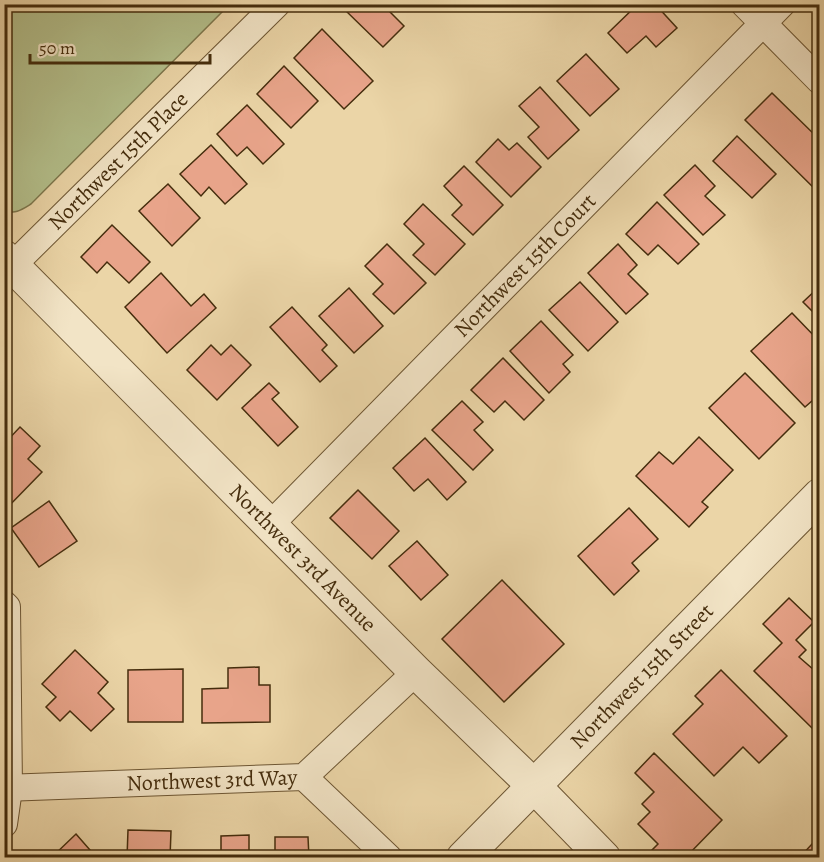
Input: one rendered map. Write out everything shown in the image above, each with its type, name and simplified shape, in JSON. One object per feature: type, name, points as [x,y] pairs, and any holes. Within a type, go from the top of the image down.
[{"type":"street","name":"Northwest 15th Place","points":[[9,261],[277,4]]},
{"type":"street","points":[[744,4],[819,81]]},
{"type":"street","name":"Northwest 15th Court","points":[[270,525],[782,4]]},
{"type":"street","name":"Northwest 3rd Avenue","points":[[9,261],[416,672],[534,786],[604,858]]},
{"type":"street","name":"Northwest 15th Street","points":[[462,858],[819,495]]},
{"type":"street","points":[[4,604],[7,607],[7,788],[4,824]]},
{"type":"street","name":"Northwest 3rd Way","points":[[7,788],[304,777],[416,672]]},
{"type":"street","points":[[304,777],[389,858]]},
{"type":"green space","points":[[4,5],[229,5],[31,204],[11,212],[5,209]]},
{"type":"building","points":[[350,4],[382,4],[404,26],[383,47],[345,10]]},
{"type":"building","points":[[638,4],[655,4],[677,28],[656,47],[646,36],[627,53],[608,33]]},
{"type":"building","points":[[322,29],[373,81],[344,109],[294,58]]},
{"type":"building","points":[[586,54],[619,89],[590,116],[557,81]]},
{"type":"building","points":[[284,66],[318,101],[291,128],[257,94]]},
{"type":"building","points":[[540,87],[579,130],[548,159],[528,137],[539,127],[519,106]]},
{"type":"building","points":[[772,93],[820,140],[819,193],[745,120]]},
{"type":"building","points":[[247,105],[284,144],[263,164],[247,147],[237,156],[217,134]]},
{"type":"building","points":[[737,136],[776,174],[752,198],[713,161]]},
{"type":"building","points":[[498,139],[509,150],[517,143],[541,167],[511,197],[476,162]]},
{"type":"building","points":[[211,145],[247,184],[225,204],[209,187],[201,196],[180,174]]},
{"type":"building","points":[[695,165],[715,186],[705,196],[725,215],[703,235],[664,195]]},
{"type":"building","points":[[464,166],[503,205],[473,235],[452,215],[462,205],[444,186]]},
{"type":"building","points":[[168,184],[200,218],[172,246],[139,211]]},
{"type":"building","points":[[657,202],[699,244],[678,264],[658,245],[648,255],[626,234]]},
{"type":"building","points":[[423,204],[465,244],[435,275],[413,255],[424,244],[404,224]]},
{"type":"building","points":[[112,225],[150,262],[129,283],[107,262],[97,273],[81,257]]},
{"type":"building","points":[[387,244],[426,283],[394,314],[373,294],[383,284],[365,266]]},
{"type":"building","points":[[618,244],[637,265],[628,274],[648,294],[626,314],[588,273]]},
{"type":"building","points":[[161,273],[191,306],[204,294],[216,308],[167,353],[125,307]]},
{"type":"building","points":[[580,282],[618,322],[588,351],[549,310]]},
{"type":"building","points":[[820,286],[820,319],[803,302]]},
{"type":"building","points":[[349,288],[383,326],[354,353],[319,316]]},
{"type":"building","points":[[292,307],[327,345],[322,350],[337,366],[320,382],[270,327]]},
{"type":"building","points":[[792,313],[820,342],[820,394],[805,407],[751,351]]},
{"type":"building","points":[[541,321],[573,355],[563,364],[570,372],[549,393],[510,351]]},
{"type":"building","points":[[211,345],[221,355],[231,345],[251,365],[217,400],[187,370]]},
{"type":"building","points":[[503,358],[544,400],[524,420],[505,401],[494,412],[471,390]]},
{"type":"building","points":[[745,373],[795,423],[759,459],[709,408]]},
{"type":"building","points":[[269,383],[279,393],[272,399],[298,427],[278,446],[242,408]]},
{"type":"building","points":[[462,401],[483,422],[474,430],[493,450],[473,470],[432,430]]},
{"type":"building","points":[[20,427],[40,446],[28,459],[42,472],[4,511],[4,444]]},
{"type":"building","points":[[699,437],[733,470],[702,502],[708,507],[689,527],[636,476],[659,452],[673,464]]},
{"type":"building","points":[[425,438],[466,482],[447,500],[428,479],[414,491],[393,468]]},
{"type":"building","points":[[358,490],[399,531],[372,559],[330,518]]},
{"type":"building","points":[[49,501],[77,541],[39,567],[11,528]]},
{"type":"building","points":[[629,508],[658,539],[632,563],[639,571],[614,595],[578,556]]},
{"type":"building","points":[[417,541],[448,575],[421,600],[389,566]]},
{"type":"building","points":[[502,580],[564,644],[504,702],[442,639]]},
{"type":"building","points":[[789,598],[814,622],[796,640],[806,650],[799,657],[814,670],[820,664],[820,722],[813,729],[754,671],[782,643],[763,624]]},
{"type":"building","points":[[75,650],[108,682],[98,693],[114,709],[91,731],[70,711],[60,721],[46,707],[56,697],[42,684]]},
{"type":"building","points":[[259,667],[259,685],[270,685],[270,722],[202,723],[202,689],[228,688],[228,668]]},
{"type":"building","points":[[183,669],[183,722],[128,722],[128,670]]},
{"type":"building","points":[[721,670],[787,736],[759,763],[743,747],[714,776],[673,734],[703,704],[695,696]]},
{"type":"building","points":[[654,753],[722,820],[685,858],[660,858],[652,850],[658,844],[638,824],[650,812],[642,804],[654,792],[635,773]]},
{"type":"building","points":[[128,830],[171,831],[170,858],[127,858]]},
{"type":"building","points":[[76,834],[97,858],[51,858]]},
{"type":"building","points":[[249,835],[249,858],[221,858],[221,836]]},
{"type":"building","points":[[275,837],[308,837],[309,858],[275,858]]},
{"type":"building","points":[[812,844],[820,852],[820,858],[799,858]]}]
